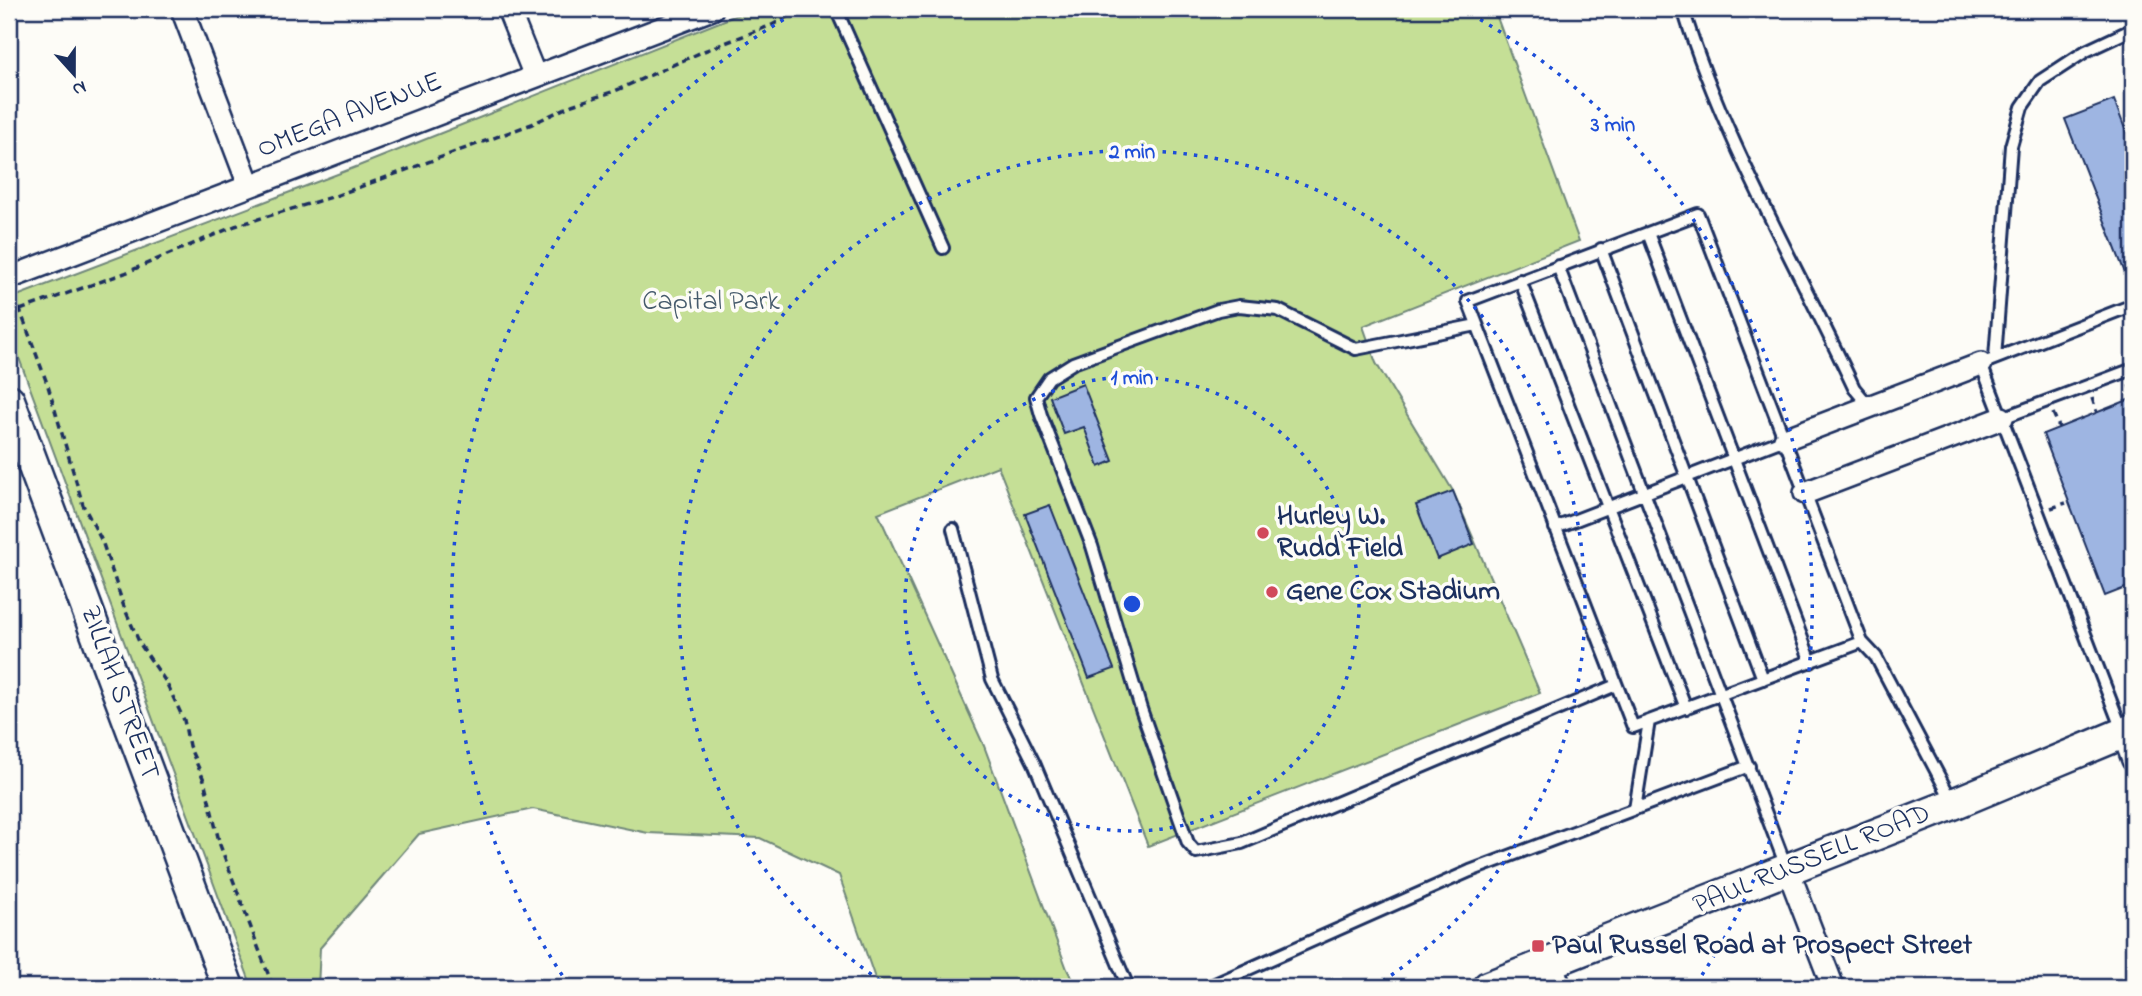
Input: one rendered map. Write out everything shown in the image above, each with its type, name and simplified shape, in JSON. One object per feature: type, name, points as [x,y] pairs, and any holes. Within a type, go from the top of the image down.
[{"type":"street","points":[[182,9],[249,185]]},
{"type":"street","points":[[508,9],[535,76]]},
{"type":"street","name":"OMEGA AVENUE","points":[[9,278],[712,9]]},
{"type":"street","points":[[1785,439],[1988,361]]},
{"type":"street","name":"ZILLAH STREET","points":[[9,400],[228,987]]},
{"type":"street","points":[[1805,493],[2002,418]]},
{"type":"street","name":"PAUL RUSSELL ROAD","points":[[1488,987],[1556,975],[1788,870],[1953,804],[2130,741]]},
{"type":"street","points":[[1788,870],[1833,987]]},
{"type":"lane","points":[[836,9],[943,248]]},
{"type":"lane","points":[[1683,9],[1718,106],[1854,388],[1869,407]]},
{"type":"lane","points":[[2130,741],[2002,418],[1988,361],[2011,146],[2022,107],[2040,81],[2086,51],[2133,29]]},
{"type":"lane","points":[[1862,642],[1633,727],[1468,301],[1698,214],[1862,642],[1877,657],[1953,804]]},
{"type":"lane","points":[[1648,233],[1811,662]]},
{"type":"lane","points":[[1601,249],[1763,679]]},
{"type":"lane","points":[[1559,266],[1788,870]]},
{"type":"lane","points":[[1520,280],[1686,708]]},
{"type":"lane","points":[[1988,361],[2133,305]]},
{"type":"lane","points":[[1477,325],[1356,349],[1278,310],[1239,306],[1218,310],[1073,363],[1049,378],[1036,397],[1092,546],[1141,709],[1188,843],[1196,852],[1242,843],[1616,685]]},
{"type":"lane","points":[[2002,418],[2133,369]]},
{"type":"lane","points":[[1555,528],[1785,439]]},
{"type":"lane","points":[[953,529],[992,678],[1034,763],[1128,987]]},
{"type":"lane","points":[[1635,809],[1649,721]]},
{"type":"lane","points":[[1208,987],[1470,871],[1749,766]]},
{"type":"path","points":[[20,310],[125,273],[235,226],[335,196],[532,124],[572,105],[614,91],[704,51],[772,25],[802,9]]},
{"type":"path","points":[[9,300],[20,310],[48,386],[83,505],[102,541],[124,607],[140,644],[166,682],[184,720],[189,746],[204,780],[219,845],[272,987]]},
{"type":"green space","name":"Capital Park","points":[[752,9],[1494,9],[1579,241],[1363,326],[1376,363],[1453,491],[1540,693],[1148,846],[998,466],[878,513],[984,746],[1076,987],[878,987],[839,875],[760,838],[648,833],[533,809],[419,834],[320,948],[318,987],[252,987],[9,331],[9,299],[356,167]]},
{"type":"building","points":[[2114,100],[2133,150],[2132,291],[2065,119]]},
{"type":"building","points":[[1083,384],[1113,461],[1099,467],[1084,427],[1064,434],[1050,397]]},
{"type":"building","points":[[2133,398],[2133,585],[2105,596],[2043,434]]},
{"type":"building","points":[[1453,491],[1474,544],[1437,559],[1416,505]]},
{"type":"building","points":[[1050,505],[1114,669],[1089,678],[1025,514]]},
{"type":"place","name":"Hurley W. Rudd Field","points":[[1263,533]]},
{"type":"place","name":"Gene Cox Stadium","points":[[1272,592]]},
{"type":"place","name":"Paul Russel Road at Prospect Street","points":[[1538,946]]}]
